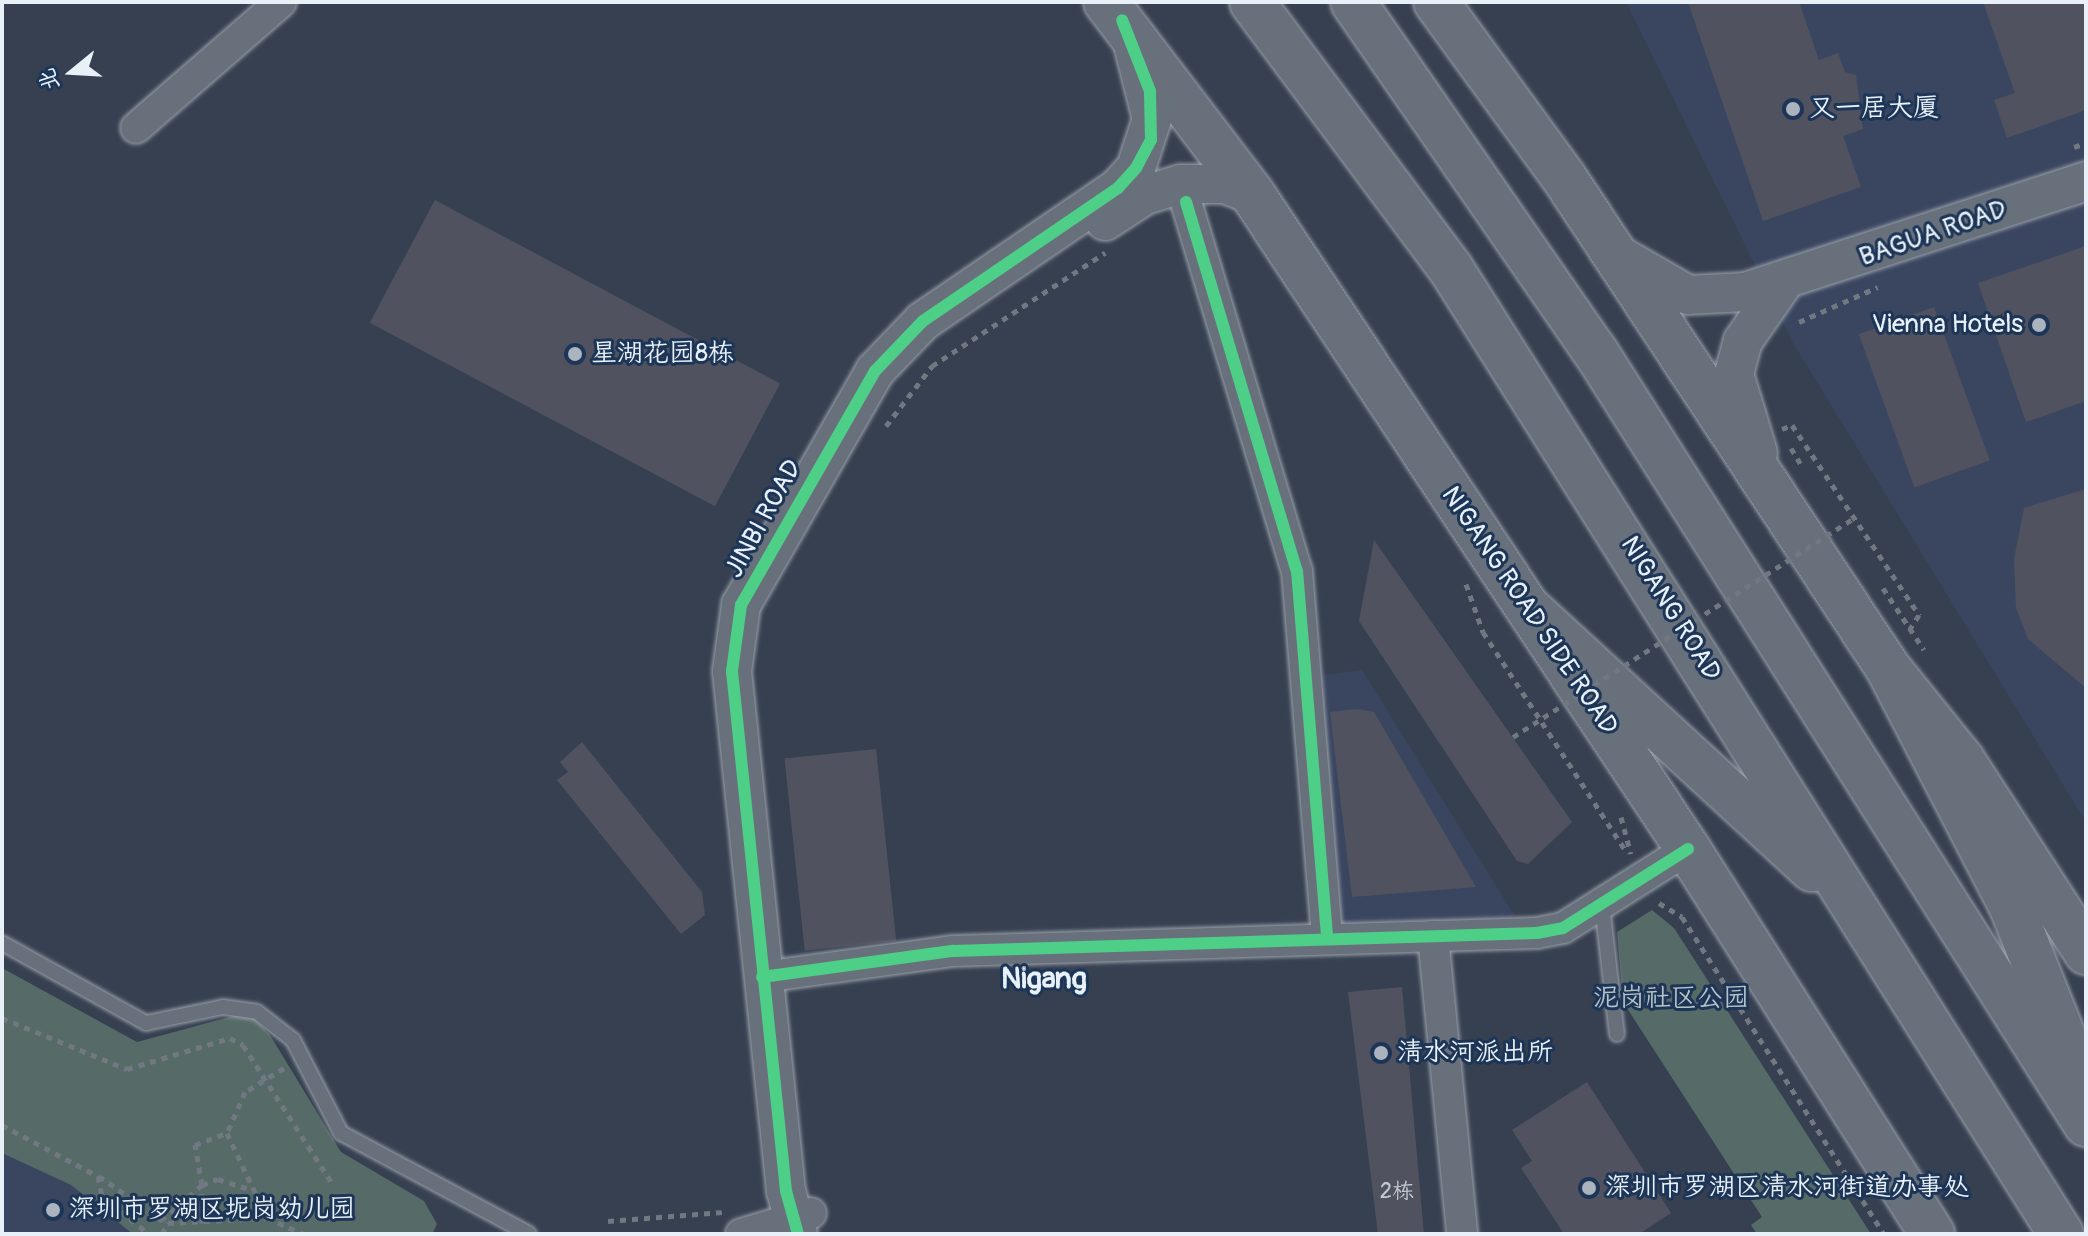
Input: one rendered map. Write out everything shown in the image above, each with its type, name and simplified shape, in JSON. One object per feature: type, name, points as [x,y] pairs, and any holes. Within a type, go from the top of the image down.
[{"type":"main road","points":[[1436,2],[1613,250],[1794,490],[2011,905],[2086,1094]]},
{"type":"main road","points":[[1360,8],[1603,364],[2086,1124]]},
{"type":"main road","name":"NIGANG ROAD","points":[[1256,10],[1459,282],[2061,1234]]},
{"type":"main road","name":"NIGANG ROAD SIDE ROAD","points":[[1114,11],[1253,195],[1688,849],[1932,1234]]},
{"type":"main road","points":[[1528,608],[1853,906]]},
{"type":"main road","points":[[1888,668],[1962,760],[2086,952]]},
{"type":"street","points":[[136,128],[281,2]]},
{"type":"street","name":"JINBI ROAD","points":[[805,1225],[732,671],[741,605],[875,371],[923,321],[1118,188],[1145,155],[1150,91],[1114,11]]},
{"type":"street","name":"JINBI ROAD","points":[[772,976],[751,649],[764,598],[869,413],[934,334],[1145,195],[1201,180],[1253,195]]},
{"type":"street","name":"BAGUA ROAD","points":[[1613,250],[1688,295],[1781,286],[2086,181]]},
{"type":"street","points":[[1186,202],[1297,571],[1327,939]]},
{"type":"street","points":[[1781,286],[1743,341],[1734,374],[1794,490]]},
{"type":"street","points":[[772,976],[953,951],[1537,933],[1602,905],[1688,849]]},
{"type":"street","points":[[1433,936],[1462,1234]]},
{"type":"street","points":[[736,1222],[805,1225]]},
{"type":"lane","points":[[1602,905],[1617,1034]]},
{"type":"lane","points":[[2,943],[146,1023],[223,1007],[257,1012],[302,1057],[341,1133],[529,1234]]},
{"type":"path","points":[[880,435],[932,366],[1119,244]]},
{"type":"path","points":[[1794,324],[1885,285]]},
{"type":"path","points":[[1777,418],[1794,490]]},
{"type":"path","points":[[1792,425],[1919,615],[1910,629],[1877,580]]},
{"type":"path","points":[[1836,518],[1844,531]]},
{"type":"path","points":[[1513,737],[1853,519]]},
{"type":"path","points":[[1464,578],[1483,632],[1634,864]]},
{"type":"path","points":[[1659,903],[1682,917],[1884,1234]]},
{"type":"path","points":[[2,1018],[127,1069],[230,1038],[243,1045],[332,1183]]},
{"type":"path","points":[[202,1223],[202,1185],[195,1145],[227,1133],[245,1092],[302,1057]]},
{"type":"path","points":[[2,1125],[98,1176],[164,1222],[202,1223],[237,1214],[267,1218],[304,1234]]},
{"type":"path","points":[[227,1133],[250,1189],[267,1218]]},
{"type":"path","points":[[98,1176],[102,1196],[149,1234]]},
{"type":"path","points":[[162,1234],[164,1222],[202,1185],[218,1179],[250,1189]]},
{"type":"path","points":[[608,1221],[736,1222]]},
{"type":"shaded area","points":[[1626,2],[2086,2],[2086,822],[1792,341]]},
{"type":"shaded area","points":[[1362,670],[1514,915],[1492,934],[1331,947],[1306,677]]},
{"type":"shaded area","name":"深圳市罗湖区坭岗幼儿园","points":[[2,1153],[71,1185],[135,1234],[2,1234]]},
{"type":"green space","name":"泥岗社区公园","points":[[1652,910],[1674,928],[1871,1234],[1757,1234],[1751,1225],[1762,1217],[1623,1002],[1617,932]]},
{"type":"green space","points":[[2,968],[137,1042],[248,1012],[270,1035],[341,1152],[424,1201],[437,1224],[432,1234],[133,1234],[71,1185],[2,1153]]},
{"type":"building","name":"又一居大厦","points":[[1688,2],[1799,2],[1819,60],[1838,53],[1845,72],[1856,75],[1863,129],[1843,136],[1861,187],[1763,221]]},
{"type":"building","points":[[1983,2],[2086,2],[2086,110],[2007,138],[1994,100],[2015,93]]},
{"type":"building","name":"星湖花园8栋","points":[[435,200],[780,384],[715,506],[370,323]]},
{"type":"building","name":"Vienna Hotels","points":[[2086,246],[2086,401],[2026,422],[1978,283]]},
{"type":"building","points":[[1934,307],[1990,460],[1915,488],[1859,334]]},
{"type":"building","points":[[2086,489],[2086,688],[2028,639],[2016,608],[2014,559],[2024,508]]},
{"type":"building","points":[[1374,540],[1572,822],[1528,864],[1517,861],[1359,621]]},
{"type":"building","points":[[1357,709],[1374,712],[1476,887],[1352,897],[1330,712]]},
{"type":"building","points":[[582,742],[702,892],[705,915],[681,934],[557,780],[568,772],[560,762]]},
{"type":"building","points":[[876,749],[896,941],[805,951],[785,759]]},
{"type":"building","points":[[1402,987],[1424,1234],[1378,1234],[1348,992]]},
{"type":"building","points":[[1587,1082],[1671,1213],[1639,1234],[1564,1234],[1521,1168],[1532,1161],[1512,1130]]},
{"type":"cycle path","points":[[798,1234],[786,1191],[732,671],[741,605],[875,371],[923,321],[1118,188],[1136,168],[1151,140],[1150,91],[1122,20]]},
{"type":"cycle path","points":[[1186,202],[1297,571],[1327,939]]},
{"type":"cycle path","points":[[762,977],[953,951],[1537,933],[1563,928],[1688,849]]},
{"type":"place","name":"又一居大厦","points":[[1793,109]]},
{"type":"place","name":"Vienna Hotels","points":[[2039,325]]},
{"type":"place","name":"星湖花园8栋","points":[[575,354]]},
{"type":"place","name":"清水河派出所","points":[[1381,1053]]},
{"type":"place","name":"深圳市罗湖区清水河街道办事处","points":[[1589,1188]]},
{"type":"place","name":"深圳市罗湖区坭岗幼儿园","points":[[53,1210]]},
{"type":"district","name":"Nigang","points":[[1044,979]]}]
